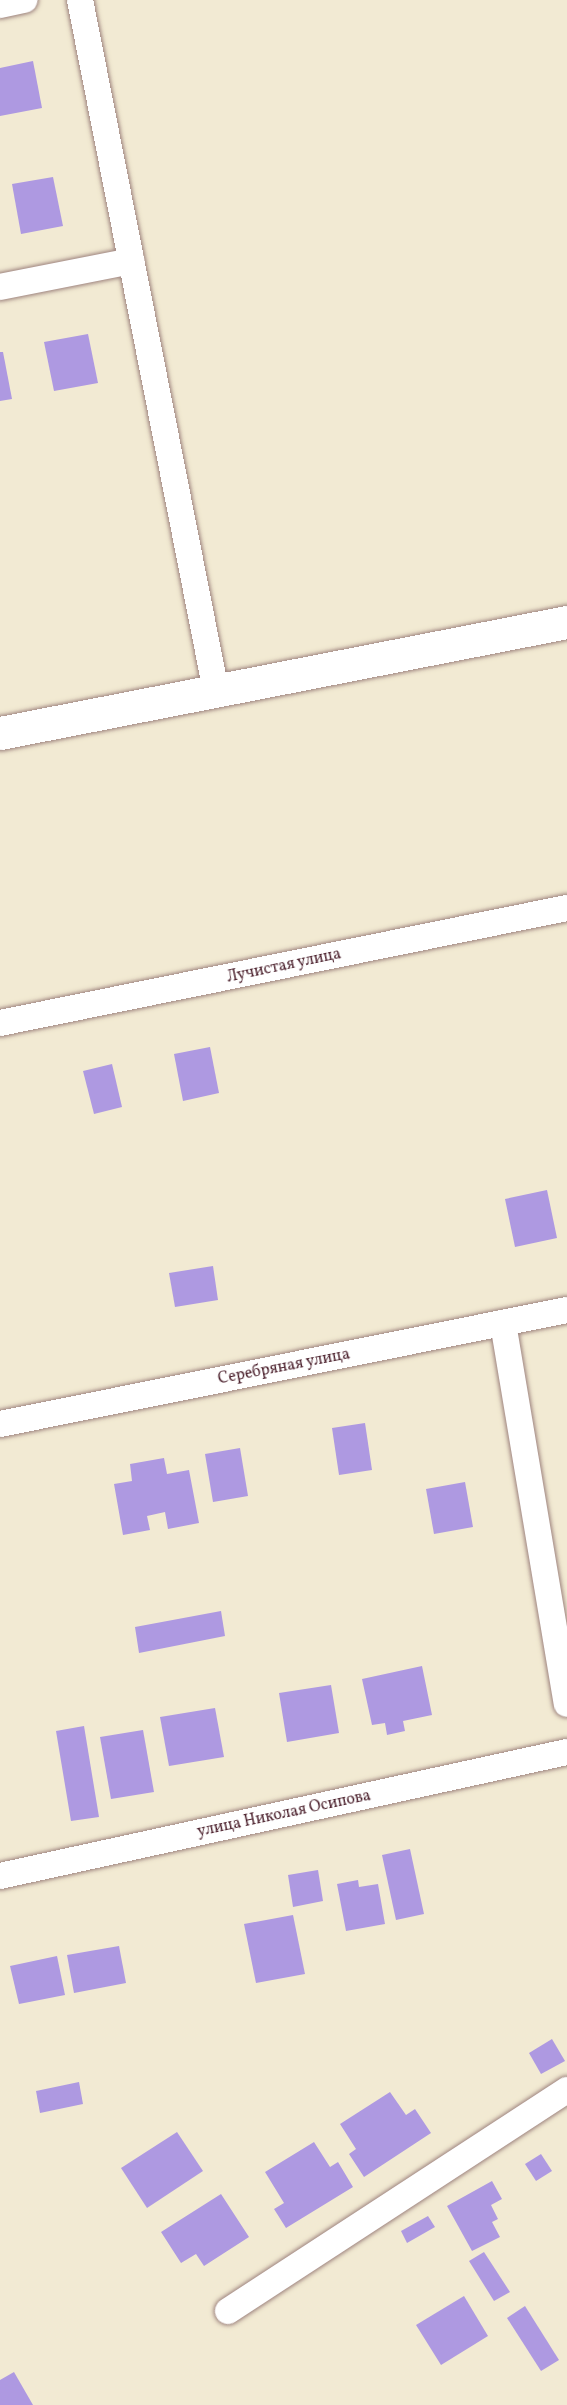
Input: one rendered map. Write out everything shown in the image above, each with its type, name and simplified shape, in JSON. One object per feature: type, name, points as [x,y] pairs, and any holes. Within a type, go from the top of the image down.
[{"type":"main road","points":[[0,733],[567,622]]},
{"type":"street","points":[[0,4],[24,0]]},
{"type":"street","points":[[80,0],[216,691]]},
{"type":"street","points":[[0,287],[131,261]]},
{"type":"street","name":"Лучистая улица","points":[[0,1023],[567,908]]},
{"type":"street","name":"Серебряная улица","points":[[0,1424],[567,1310]]},
{"type":"street","points":[[503,1323],[567,1704]]},
{"type":"street","name":"улица Николая Осипова","points":[[0,1876],[567,1752]]},
{"type":"street","points":[[228,2311],[567,2090]]},
{"type":"building","points":[[33,61],[42,108],[0,116],[0,68]]},
{"type":"building","points":[[53,177],[63,226],[21,234],[12,184]]},
{"type":"building","points":[[88,334],[98,383],[54,391],[44,342]]},
{"type":"building","points":[[0,352],[3,352],[12,399],[0,401]]},
{"type":"building","points":[[210,1047],[219,1093],[183,1101],[174,1054]]},
{"type":"building","points":[[112,1064],[122,1107],[94,1114],[83,1071]]},
{"type":"building","points":[[547,1190],[557,1238],[515,1247],[505,1199]]},
{"type":"building","points":[[213,1266],[218,1300],[175,1307],[169,1273]]},
{"type":"building","points":[[365,1423],[372,1470],[339,1475],[332,1428]]},
{"type":"building","points":[[240,1448],[248,1496],[213,1502],[205,1454]]},
{"type":"building","points":[[164,1458],[167,1474],[189,1470],[199,1523],[168,1529],[165,1512],[147,1516],[150,1530],[123,1535],[114,1484],[132,1481],[130,1464]]},
{"type":"building","points":[[465,1482],[473,1527],[434,1534],[426,1489]]},
{"type":"building","points":[[221,1611],[225,1636],[139,1653],[135,1627]]},
{"type":"building","points":[[422,1666],[432,1715],[403,1721],[405,1731],[387,1735],[385,1723],[372,1725],[362,1679]]},
{"type":"building","points":[[331,1685],[339,1733],[287,1742],[279,1693]]},
{"type":"building","points":[[215,1708],[224,1757],[169,1766],[160,1717]]},
{"type":"building","points":[[84,1726],[99,1817],[71,1821],[56,1731]]},
{"type":"building","points":[[143,1730],[154,1792],[111,1799],[100,1737]]},
{"type":"building","points":[[410,1849],[424,1914],[396,1920],[382,1855]]},
{"type":"building","points":[[318,1870],[323,1901],[293,1907],[288,1875]]},
{"type":"building","points":[[358,1880],[359,1887],[378,1884],[385,1924],[346,1931],[337,1884]]},
{"type":"building","points":[[293,1915],[305,1974],[256,1983],[244,1924]]},
{"type":"building","points":[[119,1946],[126,1983],[74,1993],[67,1955]]},
{"type":"building","points":[[57,1956],[65,1995],[19,2004],[10,1966]]},
{"type":"building","points":[[552,2039],[565,2061],[541,2074],[529,2053]]},
{"type":"building","points":[[79,2082],[83,2104],[40,2113],[36,2091]]},
{"type":"building","points":[[390,2092],[406,2115],[415,2109],[431,2133],[364,2177],[349,2154],[356,2149],[340,2124]]},
{"type":"building","points":[[177,2132],[203,2171],[147,2208],[121,2168]]},
{"type":"building","points":[[314,2142],[330,2167],[338,2162],[353,2187],[286,2228],[274,2209],[284,2203],[265,2172]]},
{"type":"building","points":[[541,2154],[552,2171],[536,2181],[525,2164]]},
{"type":"building","points":[[492,2181],[502,2199],[491,2205],[498,2219],[492,2222],[500,2237],[472,2251],[447,2206]]},
{"type":"building","points":[[221,2194],[249,2237],[204,2266],[196,2254],[181,2263],[161,2232]]},
{"type":"building","points":[[428,2216],[435,2227],[407,2243],[401,2231]]},
{"type":"building","points":[[484,2252],[510,2292],[494,2301],[469,2261]]},
{"type":"building","points":[[464,2296],[488,2336],[441,2365],[416,2325]]},
{"type":"building","points":[[525,2306],[559,2360],[541,2371],[507,2318]]},
{"type":"building","points":[[14,2372],[33,2405],[0,2405],[0,2380]]}]
